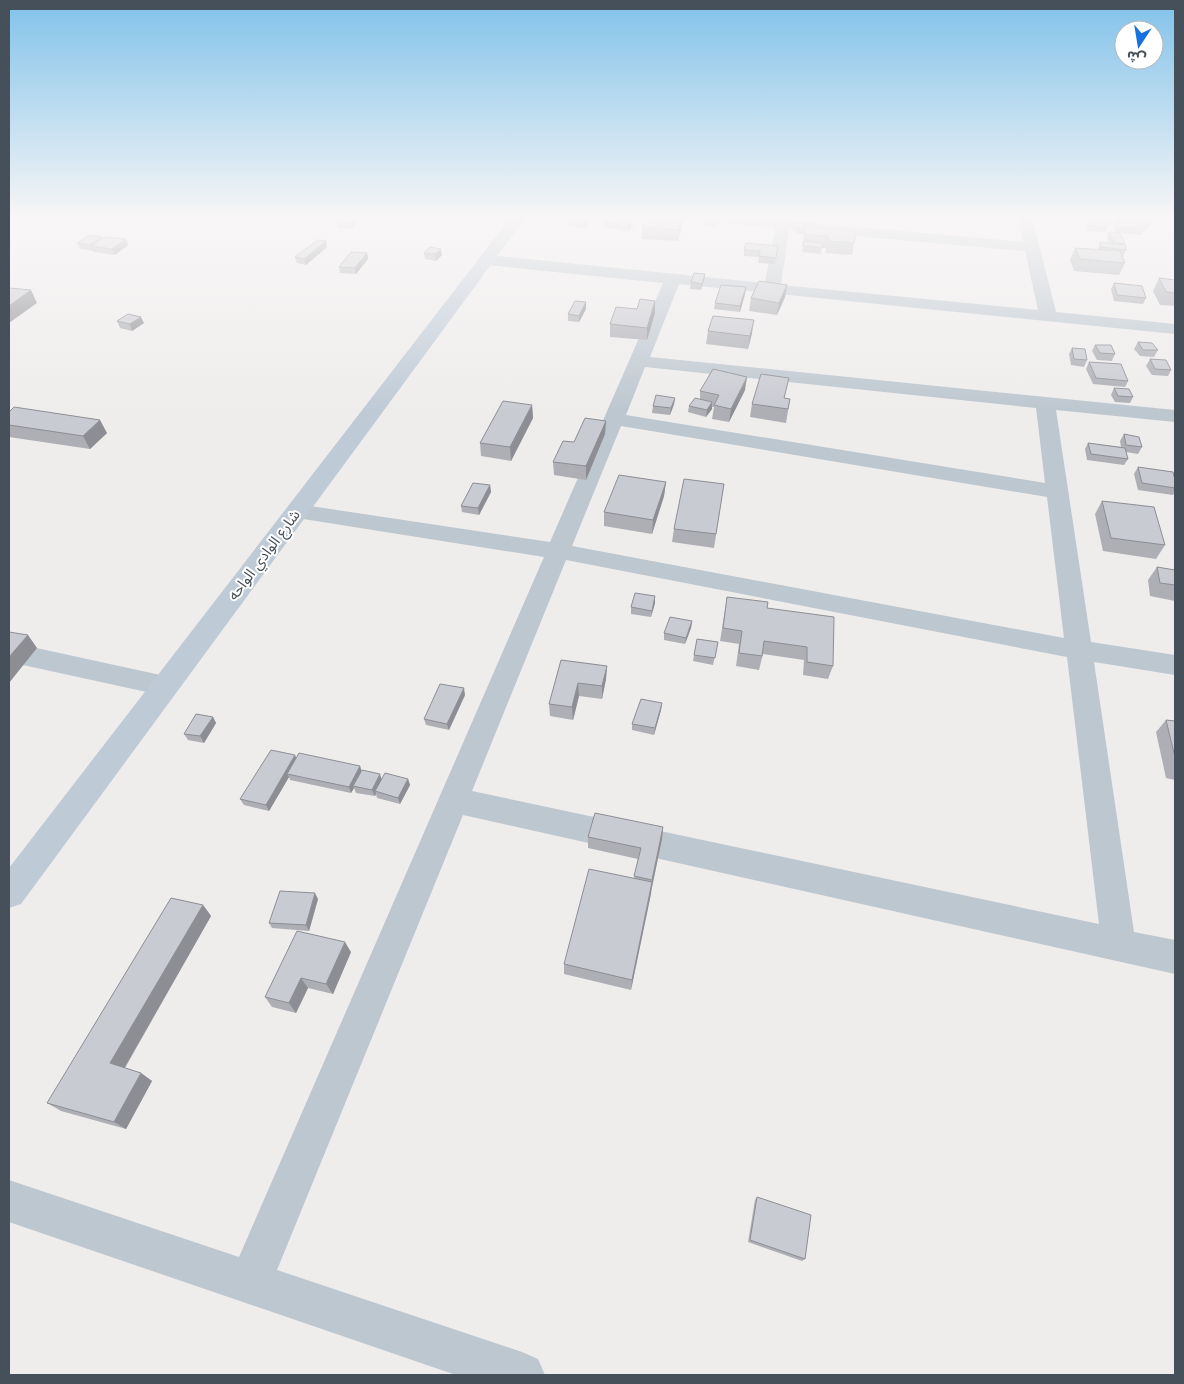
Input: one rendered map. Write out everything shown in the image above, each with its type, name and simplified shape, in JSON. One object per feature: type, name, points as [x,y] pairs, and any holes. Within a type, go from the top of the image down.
[{"type":"main road","name":"شارع الوادي الواحه","points":[[9,892],[471,282]]},
{"type":"street","points":[[250,1283],[672,282]]},
{"type":"street","points":[[701,282],[1175,329]]},
{"type":"street","points":[[772,288],[773,282]]},
{"type":"street","points":[[1040,282],[1048,316]]},
{"type":"street","points":[[638,361],[1175,416]]},
{"type":"street","points":[[1045,402],[1119,945]]},
{"type":"street","points":[[614,419],[1057,492]]},
{"type":"street","points":[[297,511],[558,551],[1079,650],[1175,665]]},
{"type":"street","points":[[9,652],[165,686]]},
{"type":"street","points":[[453,800],[1175,957]]},
{"type":"street","points":[[9,1202],[522,1375]]},
{"type":"building","points":[[691,282],[703,282],[702,284]]},
{"type":"building","points":[[759,282],[787,285],[779,303],[751,298]]},
{"type":"building","points":[[1161,282],[1175,282],[1175,293],[1166,292]]},
{"type":"building","points":[[1114,283],[1142,286],[1146,298],[1117,295]]},
{"type":"building","points":[[721,285],[746,287],[740,306],[715,303]]},
{"type":"building","points":[[9,288],[31,290],[9,306]]},
{"type":"building","points":[[640,299],[655,301],[647,328],[610,324],[616,307],[637,309]]},
{"type":"building","points":[[575,301],[586,302],[579,316],[568,314]]},
{"type":"building","points":[[128,314],[141,317],[130,324],[117,321]]},
{"type":"building","points":[[713,316],[754,320],[750,336],[708,331]]},
{"type":"building","points":[[1138,342],[1152,343],[1158,350],[1143,350]]},
{"type":"building","points":[[1095,345],[1111,345],[1115,354],[1100,353]]},
{"type":"building","points":[[1072,348],[1085,349],[1087,360],[1074,359]]},
{"type":"building","points":[[1150,359],[1166,360],[1171,370],[1155,369]]},
{"type":"building","points":[[1089,362],[1121,364],[1128,381],[1096,378]]},
{"type":"building","points":[[713,369],[747,377],[731,409],[714,405],[719,395],[700,391]]},
{"type":"building","points":[[761,374],[789,378],[784,398],[790,399],[788,409],[752,404]]},
{"type":"building","points":[[1114,388],[1129,389],[1133,397],[1118,396]]},
{"type":"building","points":[[656,395],[675,398],[671,408],[653,406]]},
{"type":"building","points":[[695,398],[712,402],[707,410],[689,406]]},
{"type":"building","points":[[503,401],[532,405],[510,447],[480,443]]},
{"type":"building","points":[[14,407],[100,420],[83,436],[9,425],[9,412]]},
{"type":"building","points":[[585,418],[606,421],[586,466],[553,462],[563,441],[574,442]]},
{"type":"building","points":[[1124,434],[1139,437],[1142,447],[1126,445]]},
{"type":"building","points":[[1088,443],[1125,448],[1128,459],[1091,454]]},
{"type":"building","points":[[1138,467],[1173,472],[1175,488],[1142,483]]},
{"type":"building","points":[[619,475],[666,482],[653,520],[604,512]]},
{"type":"building","points":[[684,479],[724,484],[716,534],[674,529]]},
{"type":"building","points":[[473,483],[490,485],[478,508],[461,506]]},
{"type":"building","points":[[1102,501],[1154,507],[1165,545],[1111,538]]},
{"type":"building","points":[[1157,567],[1175,570],[1175,585],[1160,583]]},
{"type":"building","points":[[635,593],[655,596],[652,611],[631,607]]},
{"type":"building","points":[[727,597],[768,602],[767,608],[834,617],[833,666],[807,662],[807,647],[764,641],[762,656],[739,653],[742,631],[723,628]]},
{"type":"building","points":[[670,617],[692,621],[686,638],[664,633]]},
{"type":"building","points":[[9,632],[28,635],[9,657]]},
{"type":"building","points":[[697,639],[718,642],[715,658],[694,655]]},
{"type":"building","points":[[561,660],[607,666],[602,686],[578,683],[572,707],[549,704]]},
{"type":"building","points":[[440,684],[464,688],[447,724],[424,719]]},
{"type":"building","points":[[641,699],[662,703],[655,728],[632,724]]},
{"type":"building","points":[[196,714],[213,717],[200,736],[184,734]]},
{"type":"building","points":[[1166,720],[1175,721],[1175,757]]},
{"type":"building","points":[[271,750],[295,755],[266,805],[240,799]]},
{"type":"building","points":[[299,753],[360,766],[349,787],[287,774]]},
{"type":"building","points":[[362,770],[380,774],[372,790],[353,786]]},
{"type":"building","points":[[385,773],[408,779],[398,798],[375,791]]},
{"type":"building","points":[[595,813],[663,827],[652,880],[634,876],[641,848],[588,837]]},
{"type":"building","points":[[589,869],[652,882],[632,980],[564,964]]},
{"type":"building","points":[[280,891],[315,893],[306,925],[269,923]]},
{"type":"building","points":[[171,898],[203,905],[110,1063],[141,1073],[114,1122],[47,1103]]},
{"type":"building","points":[[297,931],[345,942],[326,984],[301,978],[289,1003],[265,997]]},
{"type":"building","points":[[757,1197],[811,1215],[805,1259],[750,1240]]}]
